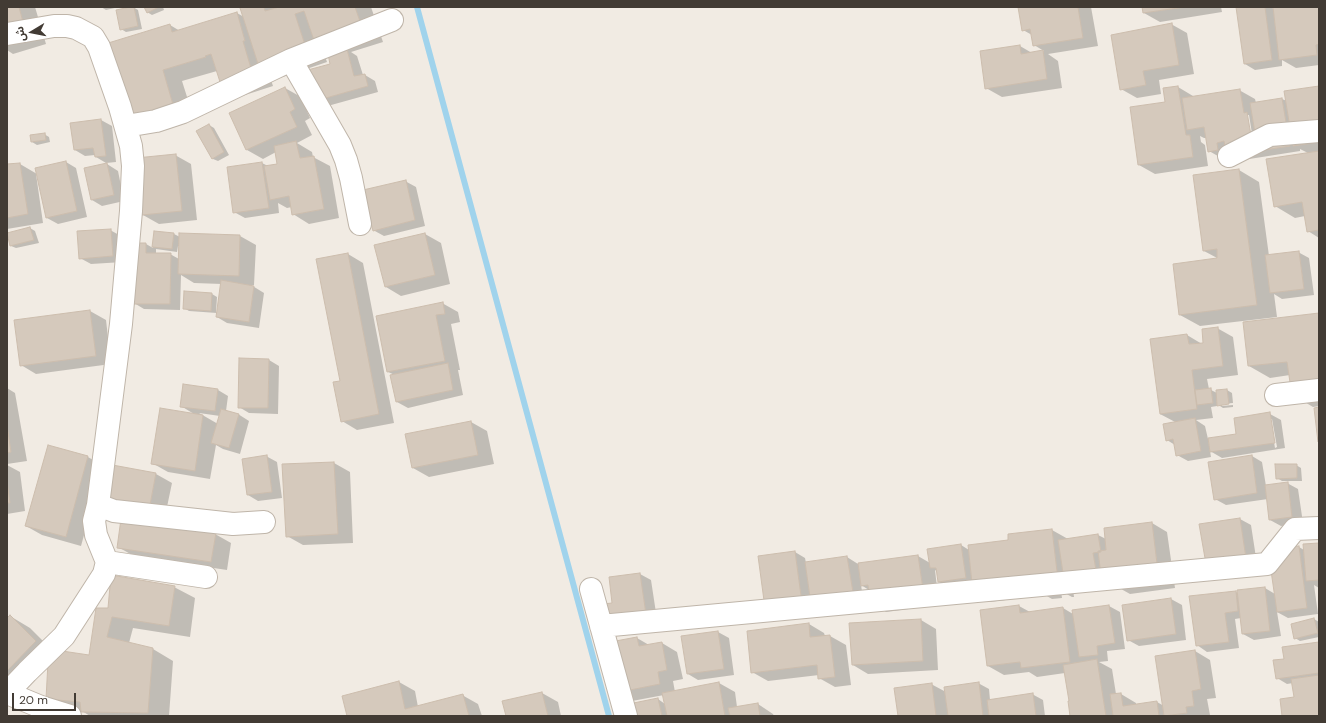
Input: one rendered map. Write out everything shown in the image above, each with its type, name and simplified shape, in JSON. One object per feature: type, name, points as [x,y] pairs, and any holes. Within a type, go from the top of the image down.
[{"type":"street","points":[[126,126],[156,121],[183,112],[291,60],[392,20]]},
{"type":"street","points":[[7,34],[54,26],[67,26],[76,28],[93,37],[101,55],[132,146],[132,205],[121,324],[98,504],[94,521],[96,535],[107,562],[104,574],[64,636],[7,693],[40,708],[70,716]]},
{"type":"street","points":[[291,60],[332,129],[344,155],[351,178],[360,224]]},
{"type":"street","points":[[1229,156],[1270,135],[1319,131]]},
{"type":"street","points":[[1276,394],[1319,390]]},
{"type":"street","points":[[98,504],[114,511],[232,524],[264,522]]},
{"type":"street","points":[[601,626],[1267,564],[1295,529],[1319,528]]},
{"type":"street","points":[[107,562],[206,576]]},
{"type":"street","points":[[591,589],[626,716]]},
{"type":"building","points":[[7,7],[19,7],[26,33],[7,38]]},
{"type":"building","points":[[134,7],[138,26],[120,30],[116,10]]},
{"type":"building","points":[[144,7],[159,7],[147,13]]},
{"type":"building","points":[[264,7],[265,11],[279,7],[355,7],[363,30],[316,46],[304,11],[295,14],[307,51],[259,67],[240,8]]},
{"type":"building","points":[[1018,7],[1078,7],[1083,38],[1033,46],[1030,29],[1022,31]]},
{"type":"building","points":[[1142,7],[1185,7],[1143,13]]},
{"type":"building","points":[[1236,7],[1265,7],[1272,60],[1244,64]]},
{"type":"building","points":[[1273,7],[1319,7],[1319,44],[1316,45],[1317,55],[1279,60]]},
{"type":"building","points":[[237,12],[245,41],[243,41],[253,75],[221,85],[211,54],[205,56],[206,57],[163,70],[174,108],[128,122],[105,44],[170,24],[172,32]]},
{"type":"building","points":[[1172,23],[1179,65],[1143,71],[1146,85],[1120,90],[1111,35]]},
{"type":"building","points":[[1020,45],[1021,54],[1043,50],[1047,79],[985,89],[980,51]]},
{"type":"building","points":[[347,49],[354,76],[365,74],[368,86],[312,102],[304,71],[330,64],[328,54]]},
{"type":"building","points":[[1178,86],[1186,135],[1190,135],[1193,157],[1138,165],[1130,107],[1165,102],[1163,88]]},
{"type":"building","points":[[1319,86],[1319,142],[1293,146],[1284,91]]},
{"type":"building","points":[[285,87],[295,109],[290,112],[297,127],[246,150],[229,113]]},
{"type":"building","points":[[1240,89],[1244,113],[1247,112],[1253,147],[1226,152],[1224,141],[1217,143],[1218,150],[1208,152],[1204,127],[1187,130],[1182,98]]},
{"type":"building","points":[[1282,98],[1290,146],[1258,151],[1250,103]]},
{"type":"building","points":[[101,119],[106,156],[95,157],[93,148],[74,150],[70,123]]},
{"type":"building","points":[[209,124],[224,152],[212,159],[196,131]]},
{"type":"building","points":[[45,133],[46,140],[31,142],[30,135]]},
{"type":"building","points":[[296,141],[300,158],[314,156],[324,209],[292,215],[289,196],[270,200],[264,166],[277,164],[274,146]]},
{"type":"building","points":[[1319,151],[1319,230],[1307,232],[1302,202],[1274,207],[1266,159]]},
{"type":"building","points":[[176,154],[182,211],[142,215],[136,158]]},
{"type":"building","points":[[66,161],[77,211],[46,218],[35,168]]},
{"type":"building","points":[[262,162],[269,208],[233,213],[227,167]]},
{"type":"building","points":[[20,163],[28,214],[7,218],[7,164]]},
{"type":"building","points":[[107,163],[114,195],[91,200],[84,168]]},
{"type":"building","points":[[1239,169],[1257,305],[1179,315],[1173,264],[1217,258],[1217,249],[1203,251],[1193,175]]},
{"type":"building","points":[[406,180],[415,220],[373,231],[363,190]]},
{"type":"building","points":[[30,227],[34,240],[10,246],[7,233]]},
{"type":"building","points":[[111,229],[113,256],[79,259],[77,231]]},
{"type":"building","points":[[154,231],[174,233],[172,249],[152,247]]},
{"type":"building","points":[[179,233],[240,235],[239,276],[178,274]]},
{"type":"building","points":[[425,233],[435,275],[385,287],[374,245]]},
{"type":"building","points":[[133,243],[146,243],[146,253],[171,253],[170,304],[133,304]]},
{"type":"building","points":[[1299,251],[1304,289],[1270,293],[1265,255]]},
{"type":"building","points":[[348,253],[379,414],[341,422],[333,382],[340,381],[316,259]]},
{"type":"building","points":[[221,280],[254,286],[249,322],[216,317]]},
{"type":"building","points":[[184,291],[212,293],[211,311],[183,309]]},
{"type":"building","points":[[443,302],[445,314],[436,315],[445,361],[387,372],[376,316]]},
{"type":"building","points":[[90,310],[96,356],[20,366],[14,320]]},
{"type":"building","points":[[1319,313],[1319,393],[1292,396],[1287,362],[1248,366],[1243,322]]},
{"type":"building","points":[[1218,327],[1223,366],[1192,370],[1197,409],[1160,414],[1150,339],[1187,334],[1189,344],[1203,343],[1202,329]]},
{"type":"building","points":[[239,358],[269,359],[268,408],[238,408]]},
{"type":"building","points":[[448,363],[453,390],[396,402],[390,375]]},
{"type":"building","points":[[183,384],[218,389],[215,411],[180,407]]},
{"type":"building","points":[[1211,388],[1213,403],[1197,405],[1195,390]]},
{"type":"building","points":[[1227,389],[1229,404],[1217,406],[1216,390]]},
{"type":"building","points":[[1319,407],[1319,442],[1318,442],[1314,408]]},
{"type":"building","points":[[160,408],[203,415],[195,471],[151,464]]},
{"type":"building","points":[[221,409],[239,414],[229,448],[211,443]]},
{"type":"building","points":[[1270,412],[1275,443],[1210,452],[1208,438],[1236,434],[1234,418]]},
{"type":"building","points":[[1195,418],[1201,451],[1176,456],[1173,439],[1166,441],[1163,424]]},
{"type":"building","points":[[471,421],[478,455],[412,468],[405,434]]},
{"type":"building","points":[[7,425],[11,452],[7,453]]},
{"type":"building","points":[[48,445],[88,456],[66,537],[25,526]]},
{"type":"building","points":[[267,455],[272,492],[247,495],[242,459]]},
{"type":"building","points":[[1252,455],[1257,493],[1214,500],[1208,462]]},
{"type":"building","points":[[334,462],[338,534],[286,537],[282,464]]},
{"type":"building","points":[[107,464],[156,473],[147,521],[98,512]]},
{"type":"building","points":[[1275,464],[1297,464],[1297,478],[1276,479]]},
{"type":"building","points":[[7,481],[10,503],[7,503]]},
{"type":"building","points":[[1288,482],[1292,517],[1269,520],[1265,485]]},
{"type":"building","points":[[1240,518],[1246,558],[1206,564],[1199,524]]},
{"type":"building","points":[[121,519],[216,533],[211,562],[117,548]]},
{"type":"building","points":[[1152,522],[1159,580],[1101,575],[1098,551],[1106,550],[1104,528]]},
{"type":"building","points":[[1052,529],[1059,588],[973,593],[968,545],[1008,540],[1008,534]]},
{"type":"building","points":[[1098,534],[1101,552],[1093,553],[1098,581],[1065,586],[1058,540]]},
{"type":"building","points":[[1319,543],[1319,580],[1306,581],[1303,544]]},
{"type":"building","points":[[961,544],[966,578],[938,582],[936,568],[930,568],[927,549]]},
{"type":"building","points":[[1299,546],[1307,608],[1277,612],[1268,550]]},
{"type":"building","points":[[795,551],[802,603],[765,608],[758,556]]},
{"type":"building","points":[[918,555],[924,596],[870,604],[868,585],[861,586],[858,563]]},
{"type":"building","points":[[847,556],[854,598],[811,604],[805,562]]},
{"type":"building","points":[[640,573],[647,621],[597,628],[594,605],[612,603],[609,577]]},
{"type":"building","points":[[111,575],[175,586],[169,626],[112,617],[107,637],[153,648],[148,713],[81,712],[80,702],[46,699],[48,662],[62,651],[89,655],[96,608],[108,608]]},
{"type":"building","points":[[1265,587],[1270,631],[1242,634],[1237,590]]},
{"type":"building","points":[[1236,591],[1238,611],[1225,613],[1229,642],[1196,646],[1189,596]]},
{"type":"building","points":[[1171,598],[1176,634],[1127,641],[1122,605]]},
{"type":"building","points":[[1019,605],[1020,613],[1063,607],[1070,662],[1021,668],[1020,662],[987,666],[980,610]]},
{"type":"building","points":[[1109,605],[1115,643],[1097,646],[1098,655],[1079,657],[1072,610]]},
{"type":"building","points":[[10,615],[36,641],[7,671],[7,618]]},
{"type":"building","points":[[1314,618],[1318,633],[1294,639],[1291,624]]},
{"type":"building","points":[[921,619],[923,661],[852,665],[849,623]]},
{"type":"building","points":[[809,623],[810,637],[830,635],[835,677],[818,679],[817,665],[751,673],[747,631]]},
{"type":"building","points":[[718,631],[724,669],[687,674],[681,636]]},
{"type":"building","points":[[637,637],[639,646],[662,642],[667,670],[658,672],[660,684],[615,693],[605,643]]},
{"type":"building","points":[[1319,642],[1319,673],[1276,679],[1273,660],[1284,659],[1282,647]]},
{"type":"building","points":[[1195,650],[1201,689],[1192,691],[1194,706],[1186,707],[1187,713],[1164,716],[1155,656]]},
{"type":"building","points":[[1097,659],[1106,716],[1070,716],[1063,665]]},
{"type":"building","points":[[1319,675],[1319,716],[1282,716],[1280,699],[1294,697],[1291,679]]},
{"type":"building","points":[[399,681],[405,709],[463,694],[469,716],[347,716],[342,696]]},
{"type":"building","points":[[719,682],[725,716],[667,716],[662,693]]},
{"type":"building","points":[[979,682],[983,716],[948,716],[944,687]]},
{"type":"building","points":[[932,683],[936,716],[898,716],[894,688]]},
{"type":"building","points":[[542,692],[548,716],[506,716],[502,701]]},
{"type":"building","points":[[1033,693],[1036,716],[989,716],[987,700]]},
{"type":"building","points":[[1121,693],[1123,706],[1157,701],[1159,716],[1113,716],[1110,694]]},
{"type":"building","points":[[658,698],[662,716],[621,716],[619,706]]},
{"type":"building","points":[[758,703],[760,716],[730,716],[728,708]]},
{"type":"waterway","points":[[417,7],[609,716]]}]
